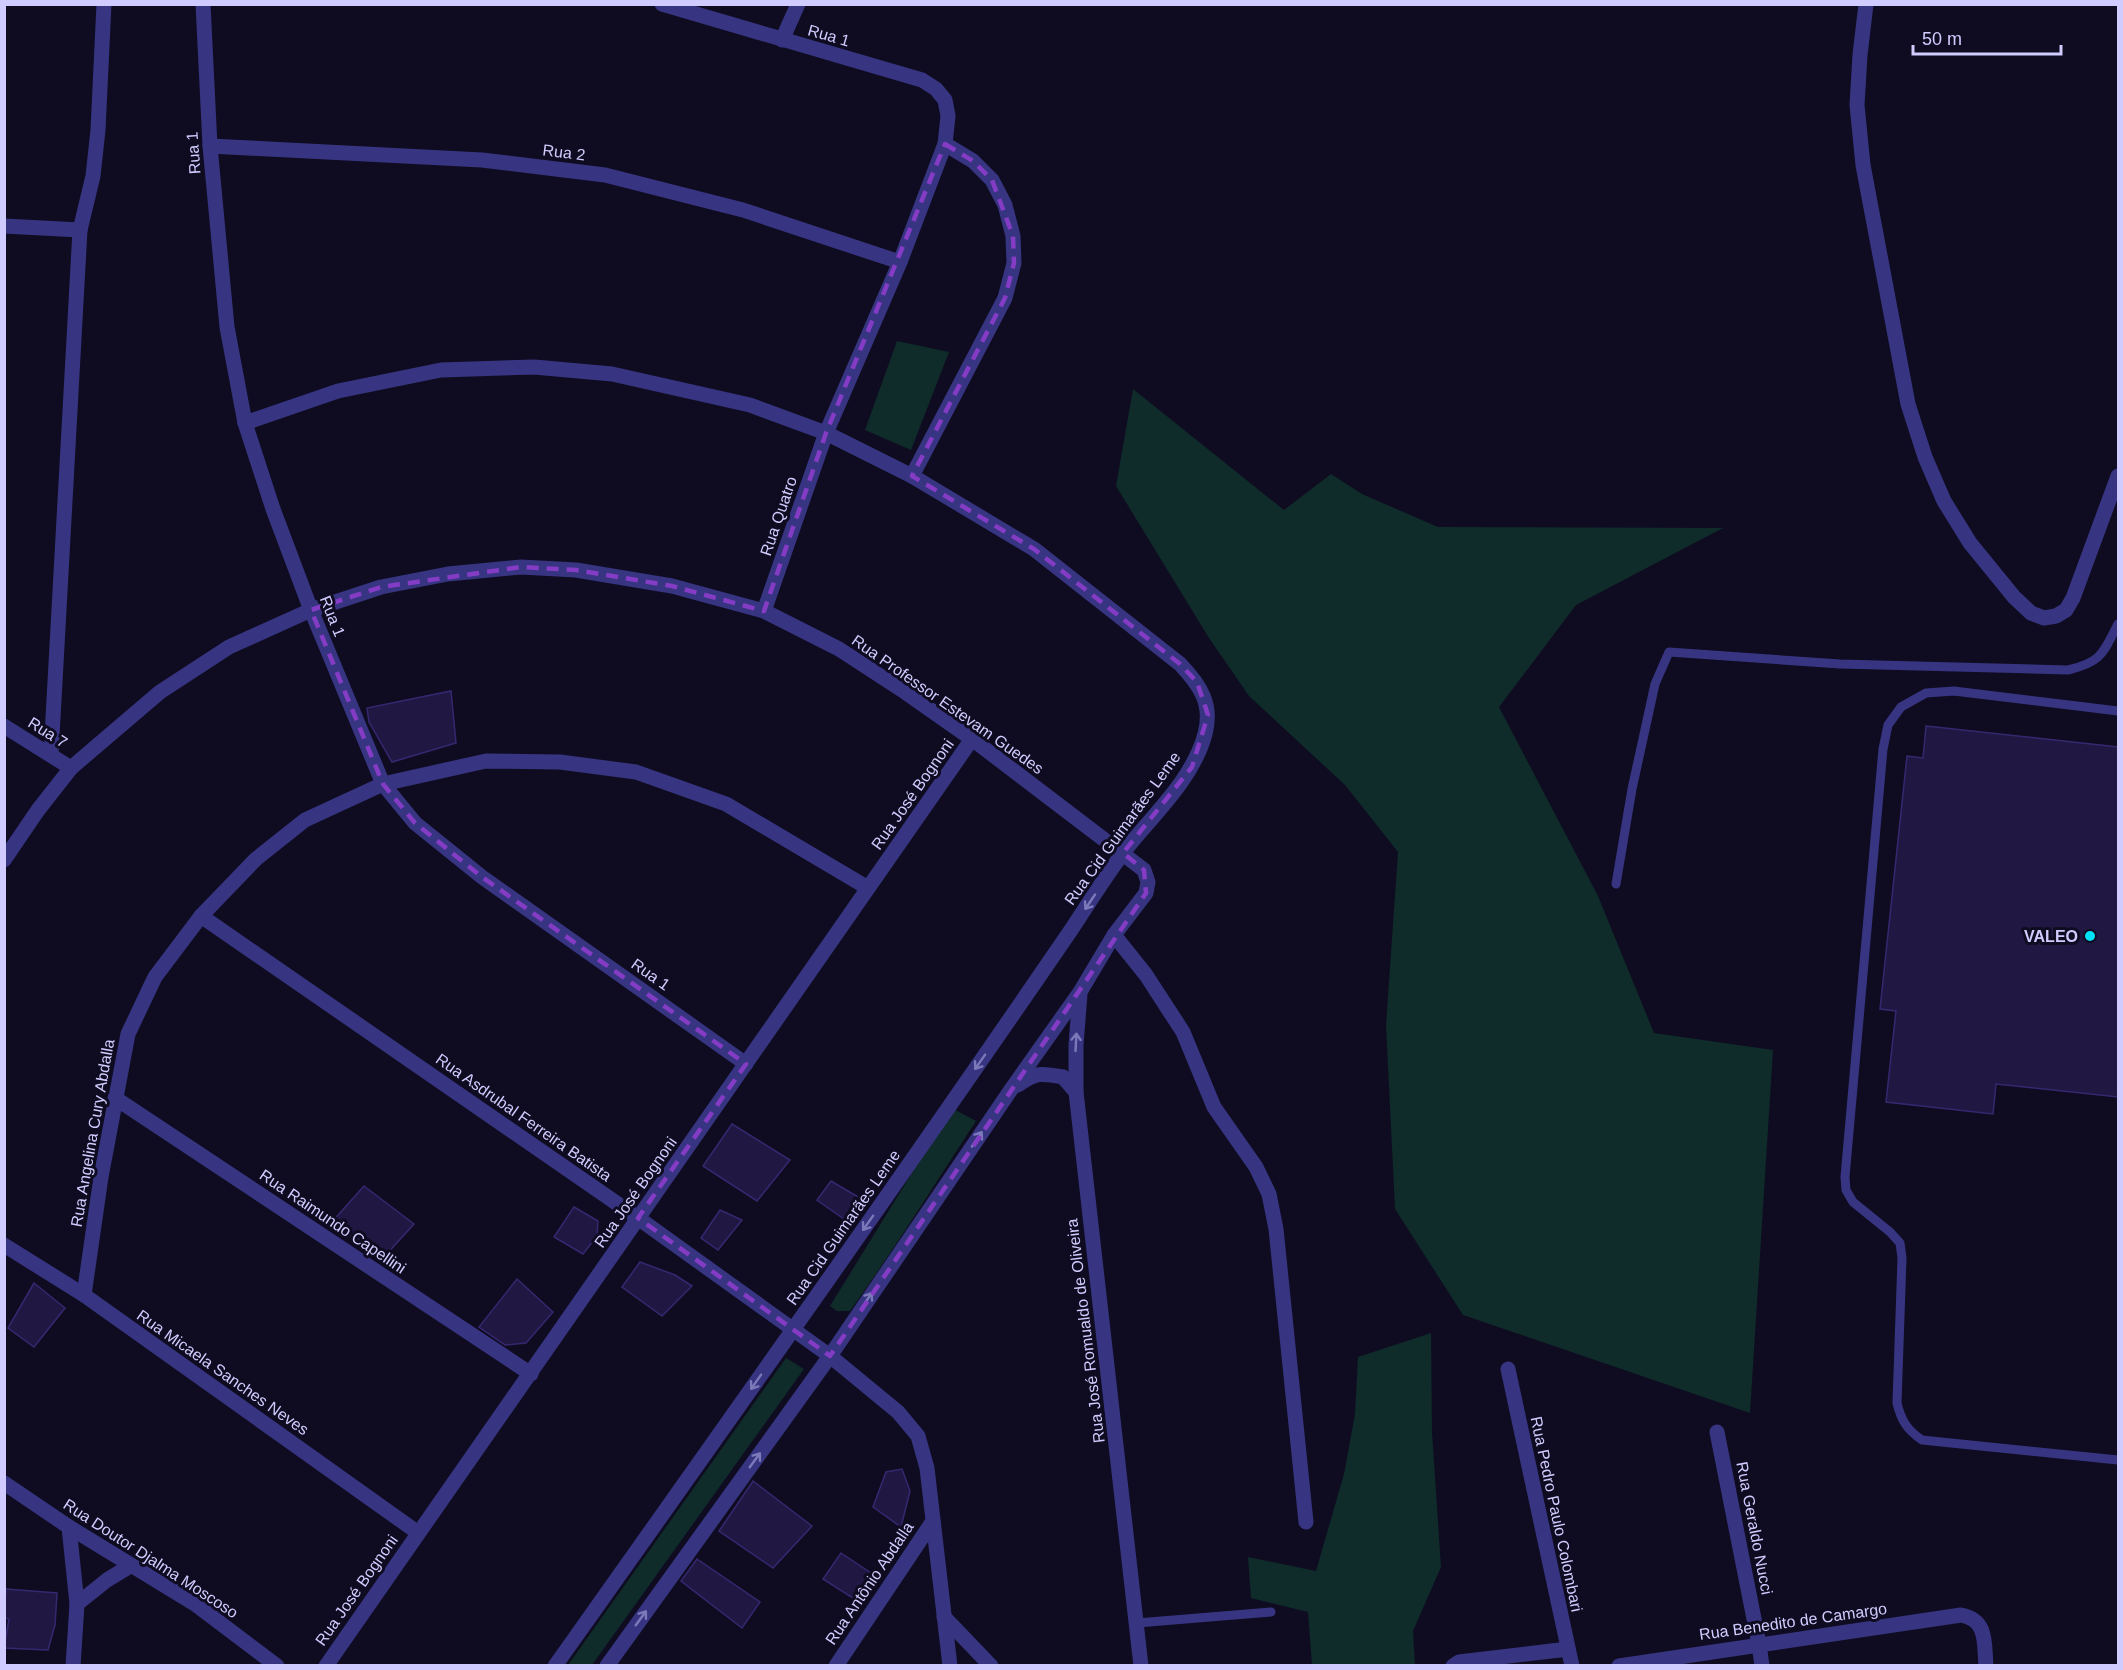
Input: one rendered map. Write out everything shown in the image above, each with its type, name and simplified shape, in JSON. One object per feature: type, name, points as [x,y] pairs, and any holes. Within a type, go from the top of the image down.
[{"type":"street","points":[[51,754],[81,230],[93,176],[98,130],[104,4]]},
{"type":"street","name":"Rua 1","points":[[203,4],[210,146],[227,327],[245,423],[273,509],[311,610],[383,784],[415,823],[482,877],[746,1064]]},
{"type":"street","name":"Rua 1","points":[[662,4],[922,80],[936,89],[945,100],[948,116],[946,140]]},
{"type":"street","points":[[782,40],[798,4]]},
{"type":"street","points":[[1866,4],[1857,105],[1863,165],[1908,404],[1925,458],[1944,501],[1970,543],[2013,597],[2031,613],[2044,618],[2056,616],[2066,610],[2073,598],[2118,476]]},
{"type":"street","points":[[912,476],[1005,298],[1014,263],[1013,236],[1005,205],[992,180],[973,161],[946,140]]},
{"type":"street","name":"Rua Quatro","points":[[764,611],[826,433],[900,262],[946,140]]},
{"type":"street","name":"Rua 2","points":[[210,146],[482,160],[605,175],[743,210],[900,262]]},
{"type":"street","points":[[4,226],[81,230]]},
{"type":"street","name":"Rua Cid Guimarães Leme","points":[[245,423],[338,391],[441,370],[534,367],[612,374],[750,405],[826,433],[912,476],[1034,549],[1180,664],[1197,682],[1204,696],[1208,715],[1205,734],[1192,766],[1123,853],[794,1330],[555,1665]]},
{"type":"street","name":"Rua Professor Estevam Guedes","points":[[4,860],[38,810],[71,768],[160,692],[229,646],[311,610],[381,587],[448,574],[521,567],[576,570],[672,586],[764,611],[838,649],[905,692],[972,739],[1144,870],[1149,882],[1146,893],[1114,935]]},
{"type":"street","name":"Rua 7","points":[[4,726],[71,768]]},
{"type":"street","name":"Rua José Bognoni","points":[[326,1665],[972,739]]},
{"type":"street","name":"Rua Angelina Cury Abdalla","points":[[84,1295],[101,1177],[128,1034],[155,977],[201,916],[256,859],[305,820],[383,784],[486,761],[560,762],[636,771],[726,804],[868,888]]},
{"type":"street","name":"Rua Asdrubal Ferreira Batista","points":[[201,916],[638,1218],[830,1356],[898,1412],[918,1436],[927,1468],[950,1665]]},
{"type":"street","points":[[607,1665],[830,1356],[1080,992],[1114,935],[1146,975],[1183,1032],[1214,1107],[1256,1167],[1269,1194],[1276,1228],[1306,1522]]},
{"type":"street","name":"Rua José Romualdo de Oliveira","points":[[1080,992],[1076,1045],[1076,1092],[1141,1665]]},
{"type":"street","points":[[1010,1091],[1032,1075],[1048,1075],[1063,1077],[1076,1092]]},
{"type":"street","name":"Rua Raimundo Capellini","points":[[115,1098],[531,1374]]},
{"type":"street","name":"Rua Micaela Sanches Neves","points":[[4,1245],[84,1295],[417,1532]]},
{"type":"street","name":"Rua Pedro Paulo Colombari","points":[[1508,1369],[1572,1665]]},
{"type":"street","name":"Rua Geraldo Nucci","points":[[1717,1432],[1762,1665]]},
{"type":"street","name":"Rua Doutor Djalma Moscoso","points":[[4,1483],[130,1566],[195,1604],[277,1665]]},
{"type":"street","name":"Rua Antônio Abdalla","points":[[836,1665],[933,1521]]},
{"type":"street","points":[[69,1527],[77,1604],[73,1665]]},
{"type":"street","points":[[77,1604],[107,1580],[130,1566]]},
{"type":"street","name":"Rua Benedito de Camargo","points":[[1619,1665],[1961,1615],[1972,1617],[1980,1625],[1986,1665]]},
{"type":"street","points":[[944,1617],[991,1665]]},
{"type":"street","points":[[1453,1665],[1459,1662],[1568,1649]]},
{"type":"lane","points":[[1616,884],[1632,789],[1655,684],[1669,652],[1828,663],[2068,670],[2086,666],[2100,657],[2118,624]]},
{"type":"lane","points":[[2118,711],[1954,691],[1926,693],[1901,707],[1888,725],[1883,749],[1845,1177],[1846,1190],[1853,1202],[1900,1243],[1902,1258],[1897,1403],[1901,1419],[1911,1433],[1922,1440],[2118,1460]]},
{"type":"lane","points":[[1137,1623],[1271,1612]]},
{"type":"highlighted area","points":[[945,144],[973,161],[992,180],[1013,236],[1014,263],[1005,298],[912,476],[1034,549],[1180,664],[1197,682],[1208,715],[1192,767],[1123,853],[1144,870],[1146,893],[830,1356],[638,1218],[746,1064],[482,877],[415,823],[383,784],[311,610],[381,587],[521,567],[576,570],[672,586],[764,611],[826,433]]},
{"type":"green space","points":[[897,341],[949,352],[911,450],[865,430]]},
{"type":"green space","points":[[1133,389],[1284,510],[1331,474],[1362,494],[1438,527],[1723,528],[1576,605],[1499,707],[1598,896],[1654,1033],[1773,1050],[1750,1413],[1463,1315],[1395,1209],[1386,1025],[1398,852],[1345,785],[1249,696],[1209,638],[1116,486]]},
{"type":"green space","points":[[952,1108],[976,1121],[850,1311],[837,1311],[830,1306]]},
{"type":"green space","points":[[1431,1333],[1432,1432],[1441,1567],[1413,1631],[1415,1665],[1312,1665],[1308,1612],[1251,1598],[1248,1557],[1316,1571],[1344,1474],[1355,1414],[1358,1357]]},
{"type":"green space","points":[[786,1358],[804,1369],[592,1665],[568,1665]]},
{"type":"building","points":[[451,691],[456,743],[392,762],[369,722],[367,708]]},
{"type":"building","points":[[1926,726],[2118,747],[2118,1097],[1996,1084],[1993,1114],[1886,1102],[1896,1011],[1880,1009],[1907,756],[1923,758]]},
{"type":"building","points":[[732,1124],[790,1160],[757,1201],[703,1166]]},
{"type":"building","points":[[831,1181],[865,1201],[851,1224],[817,1200]]},
{"type":"building","points":[[364,1186],[414,1224],[382,1259],[332,1222]]},
{"type":"building","points":[[574,1207],[598,1221],[597,1236],[583,1254],[554,1237]]},
{"type":"building","points":[[720,1210],[742,1220],[718,1250],[701,1238]]},
{"type":"building","points":[[640,1262],[675,1275],[692,1286],[662,1316],[622,1287]]},
{"type":"building","points":[[517,1279],[553,1312],[526,1343],[505,1345],[479,1327]]},
{"type":"building","points":[[34,1283],[65,1308],[34,1347],[8,1328]]},
{"type":"building","points":[[902,1469],[910,1491],[901,1527],[873,1507],[886,1472]]},
{"type":"building","points":[[753,1481],[812,1526],[773,1568],[719,1531]]},
{"type":"building","points":[[841,1553],[874,1575],[859,1602],[823,1579]]},
{"type":"building","points":[[697,1559],[760,1602],[742,1628],[681,1581]]},
{"type":"building","points":[[6,1589],[57,1593],[55,1625],[48,1650],[4,1648],[9,1619],[4,1618]]},
{"type":"place","name":"VALEO","points":[[2090,936]]}]
